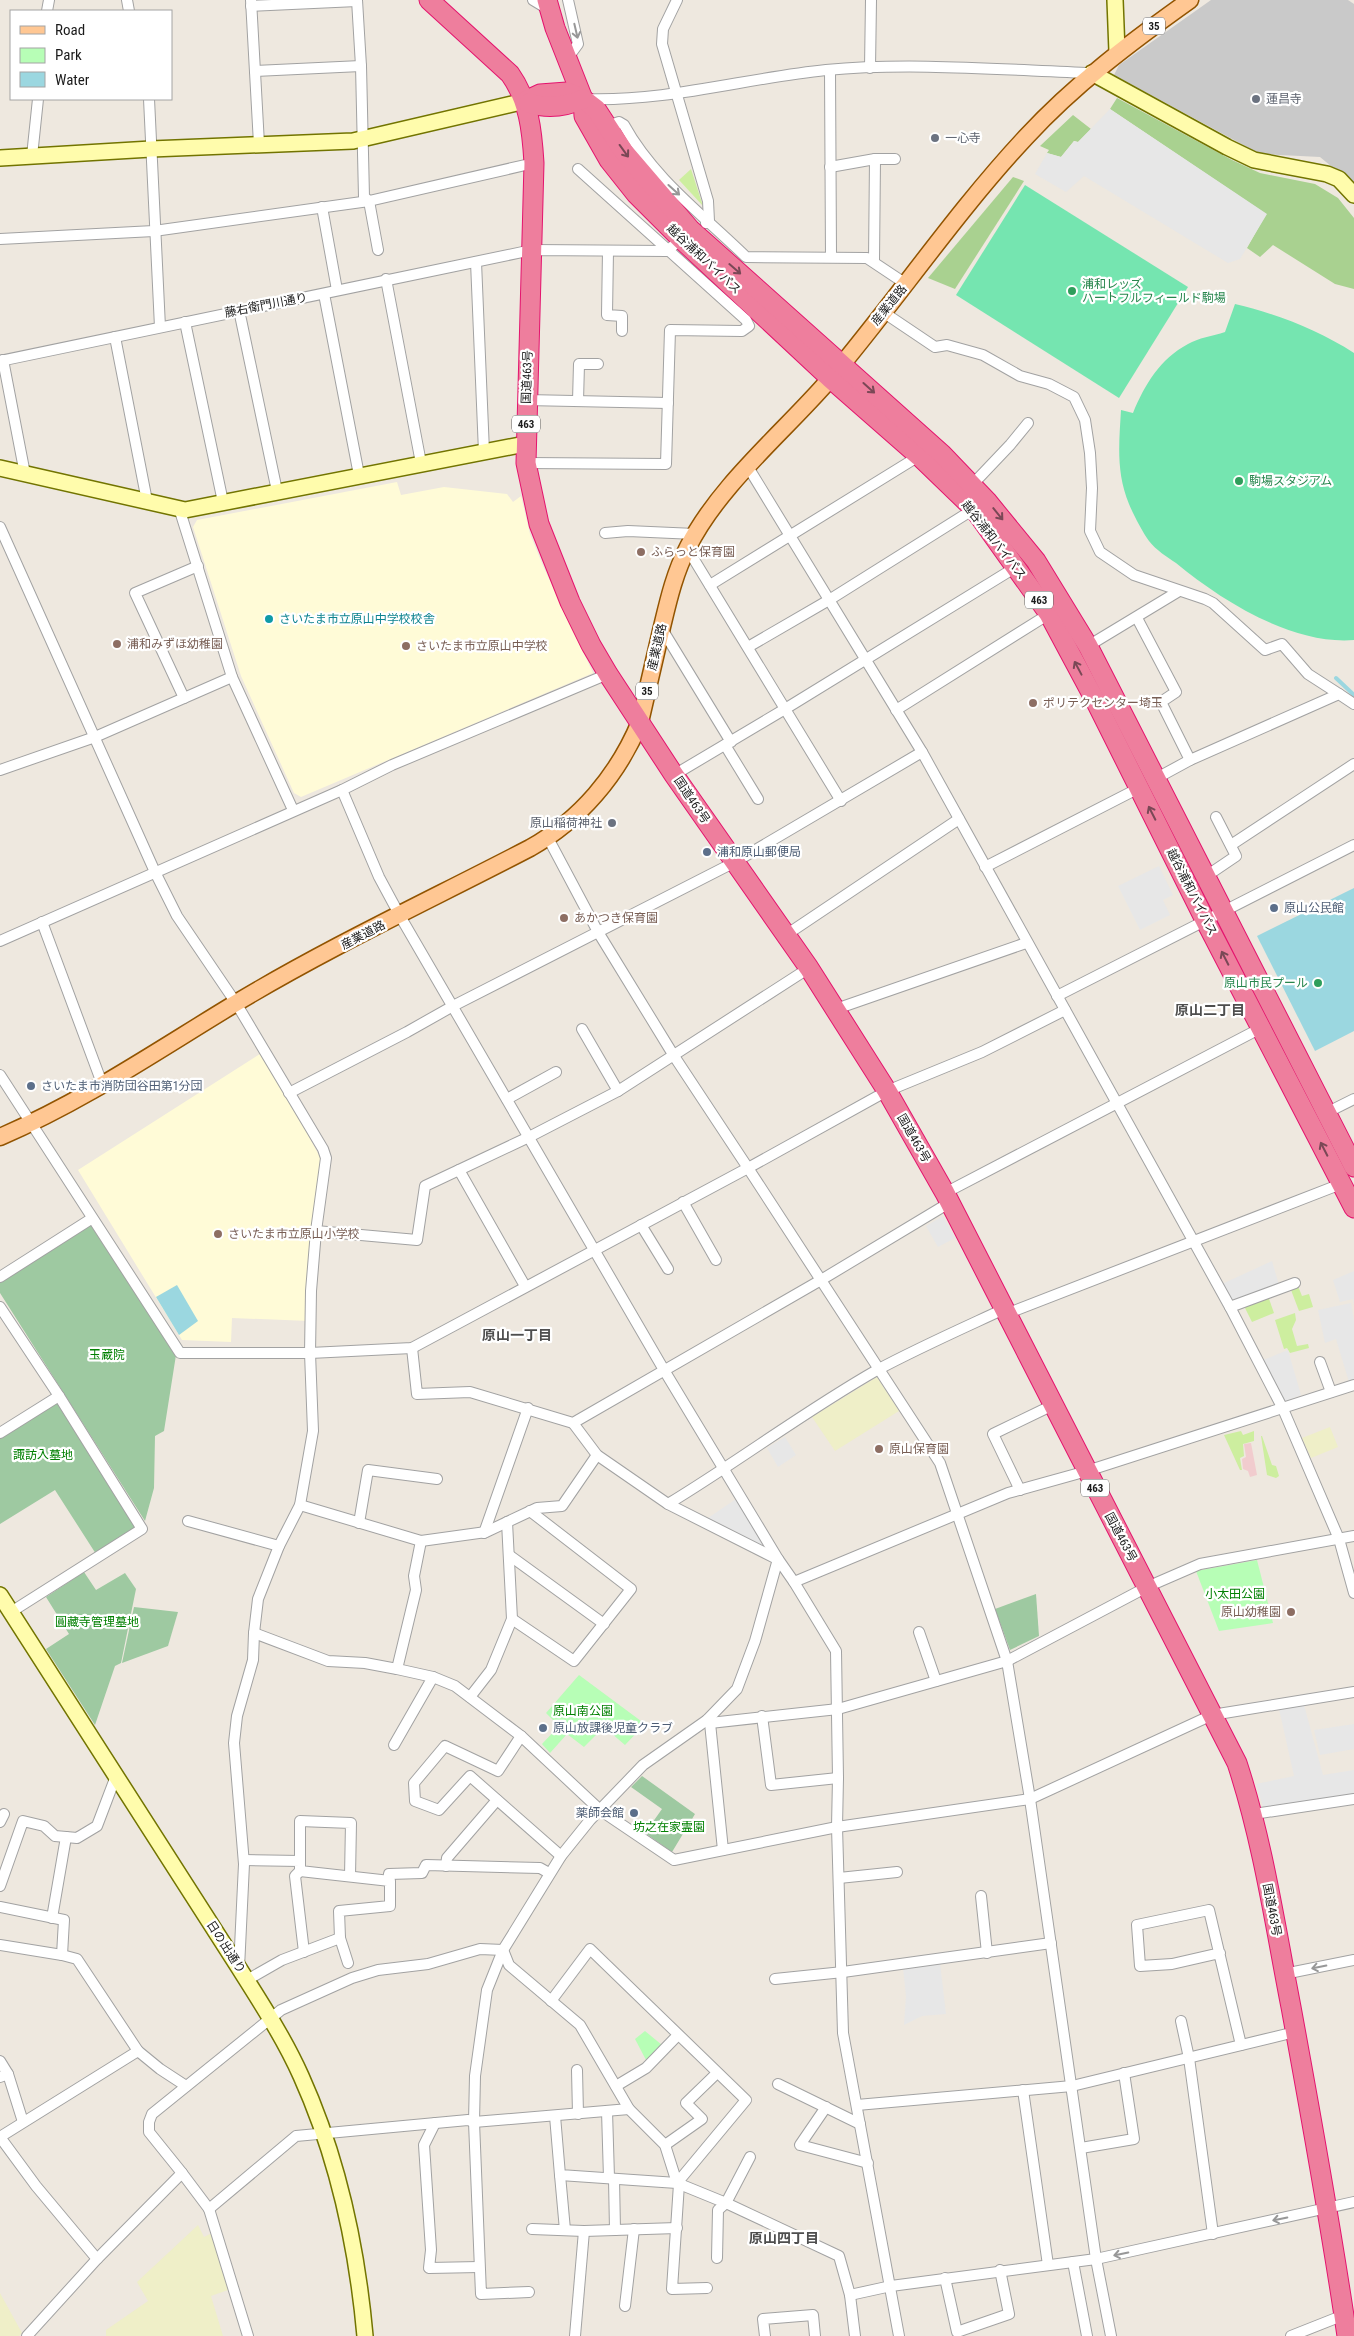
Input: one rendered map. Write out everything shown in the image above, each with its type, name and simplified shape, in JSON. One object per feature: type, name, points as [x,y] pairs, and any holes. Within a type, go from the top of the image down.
[{"type":"highway","name":"国道463号","points":[[430,0],[499,61],[520,87],[525,101],[533,137],[534,162],[526,400],[526,463],[539,524],[570,602],[591,646],[608,674],[674,775],[809,968],[887,1090],[947,1198],[1237,1763],[1254,1814],[1347,2308],[1347,2336]]},
{"type":"highway","name":"越谷浦和バイパス","points":[[548,5],[566,60],[583,99],[584,116],[609,160],[636,194],[680,241],[836,371],[942,454],[972,485],[1036,561],[1088,646],[1205,920],[1354,1208]]},
{"type":"highway","name":"463","points":[[525,101],[540,94],[567,92],[583,99]]},
{"type":"highway","name":"越谷浦和バイパス","points":[[583,99],[596,109],[643,176],[680,241]]},
{"type":"highway","name":"越谷浦和バイパス","points":[[836,371],[974,510],[1049,614],[1095,700],[1205,877],[1354,1167]]},
{"type":"main road","name":"産業道路","points":[[0,1137],[31,1124],[102,1086],[236,1003],[286,975],[548,838],[597,793],[623,756],[640,722],[670,592],[691,541],[748,467],[836,371],[1025,137],[1092,73],[1117,52],[1190,0]]},
{"type":"street","points":[[259,144],[251,3],[357,0],[361,66],[364,197],[369,201],[378,250]]},
{"type":"street","points":[[533,0],[548,5]]},
{"type":"street","points":[[566,60],[578,44],[568,0]]},
{"type":"street","points":[[677,0],[663,29],[662,44],[708,201],[709,221]]},
{"type":"street","points":[[870,68],[871,0]]},
{"type":"street","points":[[1115,0],[1117,52]]},
{"type":"street","points":[[255,70],[361,66]]},
{"type":"street","points":[[583,99],[615,100],[676,94],[830,70],[870,68],[1092,73],[1254,160],[1327,174],[1339,179],[1354,195]]},
{"type":"street","points":[[830,70],[831,256]]},
{"type":"street","points":[[32,156],[38,100]]},
{"type":"street","points":[[149,100],[160,327]]},
{"type":"street","points":[[0,158],[363,139],[525,101]]},
{"type":"street","points":[[607,126],[619,122],[624,125],[646,159],[666,182],[746,257],[831,256],[867,258],[906,284]]},
{"type":"street","points":[[830,167],[875,159],[895,159]]},
{"type":"street","points":[[874,261],[875,159]]},
{"type":"street","points":[[0,239],[154,231],[322,208],[369,201],[534,162]]},
{"type":"street","points":[[526,463],[666,464],[670,330],[742,331],[748,329],[749,326],[680,241],[578,169]]},
{"type":"street","points":[[322,208],[337,290]]},
{"type":"street","points":[[680,241],[709,221]]},
{"type":"street","name":"藤右衛門川通り","points":[[2,361],[532,250],[608,251],[680,241]]},
{"type":"street","points":[[608,251],[608,316],[622,316],[622,331]]},
{"type":"street","points":[[476,262],[484,452]]},
{"type":"street","points":[[386,280],[421,463]]},
{"type":"street","points":[[324,294],[359,475]]},
{"type":"street","points":[[239,310],[277,491]]},
{"type":"street","points":[[883,312],[936,347],[947,345],[983,355],[1020,376],[1049,384],[1074,397],[1085,420],[1090,453],[1092,488],[1090,531],[1100,552],[1134,575],[1213,603],[1265,650],[1282,644],[1308,674],[1354,704]]},
{"type":"street","points":[[186,322],[223,502]]},
{"type":"street","points":[[115,337],[147,501]]},
{"type":"street","points":[[2,361],[25,474]]},
{"type":"street","points":[[578,402],[579,364],[598,364]]},
{"type":"street","points":[[526,400],[668,403]]},
{"type":"street","points":[[972,485],[1028,423]]},
{"type":"street","points":[[0,468],[185,510],[526,444]]},
{"type":"street","points":[[710,585],[919,456]]},
{"type":"street","points":[[748,467],[922,752],[1026,943],[1230,1307],[1283,1408],[1339,1539],[1354,1593]]},
{"type":"street","points":[[179,508],[232,677],[293,810]]},
{"type":"street","points":[[748,647],[829,600],[974,510]]},
{"type":"street","points":[[0,527],[155,872],[178,916],[236,1003],[323,1149],[326,1158],[316,1231],[311,1292],[310,1353],[313,1431],[300,1505],[280,1546],[258,1599],[253,1660],[237,1716],[234,1743],[244,1860],[243,1974],[340,1938]]},
{"type":"street","points":[[606,534],[628,532],[691,541],[710,585],[841,801]]},
{"type":"street","points":[[0,553],[11,551]]},
{"type":"street","points":[[184,698],[135,593],[198,566]]},
{"type":"street","points":[[674,775],[785,710],[1016,567]]},
{"type":"street","points":[[1088,646],[1179,591]]},
{"type":"street","points":[[896,710],[1049,614]]},
{"type":"street","points":[[1137,618],[1176,692],[1161,702],[1190,760]]},
{"type":"street","points":[[662,630],[728,743],[758,799]]},
{"type":"street","points":[[0,941],[342,790],[392,765],[608,674]]},
{"type":"street","points":[[0,770],[95,737],[232,677]]},
{"type":"street","points":[[985,866],[1190,760],[1339,694]]},
{"type":"street","points":[[289,1093],[453,1006],[734,862],[922,752]]},
{"type":"street","points":[[1231,845],[1354,764]]},
{"type":"street","points":[[342,790],[379,877],[400,916],[664,1370],[836,1651],[838,1709],[837,1828],[843,1972],[843,2033],[891,2286],[898,2336]]},
{"type":"street","points":[[1205,877],[1236,856],[1216,817]]},
{"type":"street","points":[[786,935],[959,819]]},
{"type":"street","points":[[548,838],[598,932],[674,1056],[821,1280],[877,1370],[940,1463],[1006,1661],[1030,1799],[1096,2259],[1110,2336]]},
{"type":"street","points":[[1057,996],[1354,846]]},
{"type":"street","points":[[42,922],[102,1086]]},
{"type":"street","points":[[836,1009],[1026,943]]},
{"type":"street","points":[[316,1231],[417,1240],[425,1186],[529,1137],[618,1091],[809,968]]},
{"type":"street","points":[[0,1075],[91,1219],[180,1353],[310,1353],[412,1348],[748,1168],[887,1090],[982,1052],[1065,1010]]},
{"type":"street","points":[[573,1423],[821,1280],[947,1198],[1117,1104],[1261,1028]]},
{"type":"street","points":[[582,1029],[618,1091]]},
{"type":"street","points":[[507,1099],[556,1072]]},
{"type":"street","points":[[1310,1121],[1354,1099]]},
{"type":"street","points":[[458,1170],[526,1286]]},
{"type":"street","points":[[668,1504],[724,1470],[812,1409],[877,1370],[1005,1311],[1341,1184]]},
{"type":"street","points":[[683,1202],[716,1260]]},
{"type":"street","points":[[0,1277],[91,1219]]},
{"type":"street","points":[[641,1225],[668,1269]]},
{"type":"street","points":[[1230,1307],[1294,1283]]},
{"type":"street","points":[[0,1308],[59,1396],[142,1529],[11,1612]]},
{"type":"street","points":[[412,1348],[417,1394],[470,1392],[573,1423],[597,1455],[668,1504],[778,1559]]},
{"type":"street","points":[[1320,1362],[1331,1392]]},
{"type":"street","points":[[794,1582],[1020,1490],[1087,1471],[1354,1385]]},
{"type":"street","points":[[0,1433],[59,1396]]},
{"type":"street","points":[[1020,1490],[993,1434],[1053,1405]]},
{"type":"street","points":[[484,1533],[528,1408]]},
{"type":"street","points":[[300,1505],[421,1541],[484,1533],[537,1508],[562,1506],[597,1455]]},
{"type":"street","points":[[359,1523],[368,1470],[437,1479]]},
{"type":"street","points":[[512,1619],[574,1661],[631,1589],[530,1511]]},
{"type":"street","points":[[188,1521],[280,1546]]},
{"type":"street","points":[[470,1697],[491,1670],[512,1619],[507,1522]]},
{"type":"street","points":[[708,1721],[838,1709],[1006,1661],[1147,1587],[1200,1564],[1354,1536]]},
{"type":"street","points":[[397,1670],[416,1590],[414,1576],[421,1541]]},
{"type":"street","points":[[509,1555],[604,1624]]},
{"type":"street","points":[[529,2292],[481,2294],[474,2122],[475,2076],[487,1990],[503,1950],[560,1856],[643,1765],[708,1721],[737,1688],[755,1641],[778,1559]]},
{"type":"street","name":"日の出通り","points":[[0,1595],[243,1974],[270,2018],[300,2075],[323,2133],[354,2247],[365,2336]]},
{"type":"street","points":[[919,1632],[936,1681]]},
{"type":"street","points":[[254,1633],[328,1661],[365,1664],[433,1677],[455,1686],[521,1736],[600,1810],[674,1860],[837,1828],[1030,1799],[1212,1715],[1354,1692]]},
{"type":"street","points":[[394,1745],[433,1677]]},
{"type":"street","points":[[762,1716],[771,1785],[838,1778]]},
{"type":"street","points":[[708,1721],[723,1850]]},
{"type":"street","points":[[521,1736],[498,1771],[444,1746],[414,1784],[415,1801],[439,1810],[470,1776],[560,1856]]},
{"type":"street","points":[[0,1886],[23,1821],[44,1826],[55,1836],[77,1838],[97,1826],[116,1776]]},
{"type":"street","points":[[1254,1814],[1354,1799]]},
{"type":"street","points":[[446,1866],[446,1858],[497,1800]]},
{"type":"street","points":[[304,1952],[295,1876],[300,1866],[300,1822],[351,1822],[350,1876]]},
{"type":"street","points":[[52,1918],[66,1837]]},
{"type":"street","points":[[244,1860],[300,1866],[350,1876],[388,1880]]},
{"type":"street","points":[[348,1963],[340,1938],[339,1911],[390,1906],[389,1874],[422,1873],[426,1865],[540,1868],[549,1873]]},
{"type":"street","points":[[839,1878],[896,1872]]},
{"type":"street","points":[[981,1896],[987,1953]]},
{"type":"street","points":[[0,1907],[64,1920],[62,1955]]},
{"type":"street","points":[[1220,1953],[1172,1964],[1140,1966],[1137,1925],[1210,1910],[1220,1953],[1241,2045]]},
{"type":"street","points":[[775,1979],[843,1972],[1051,1943]]},
{"type":"street","points":[[0,1945],[62,1955],[78,1960],[138,2051],[160,2069],[186,2086]]},
{"type":"street","points":[[248,2336],[209,2209],[149,2132],[149,2122],[152,2114],[281,2010],[352,1978],[369,1973],[428,1964],[480,1949],[503,1950]]},
{"type":"street","points":[[551,2001],[590,1949],[746,2100],[678,2184]]},
{"type":"street","points":[[503,1950],[509,1965],[580,2025],[629,2109],[665,2145],[678,2184],[677,2228],[672,2289],[707,2288]]},
{"type":"street","points":[[1284,1974],[1354,1960]]},
{"type":"street","points":[[1181,2021],[1189,2058],[1213,2234]]},
{"type":"street","points":[[857,2105],[1072,2086],[1295,2032]]},
{"type":"street","points":[[616,2086],[646,2068],[678,2035]]},
{"type":"street","points":[[97,2259],[36,2186],[0,2137],[138,2051]]},
{"type":"street","points":[[0,2061],[23,2122]]},
{"type":"street","points":[[578,2070],[578,2114]]},
{"type":"street","points":[[665,2145],[702,2119],[686,2103],[717,2072]]},
{"type":"street","points":[[1081,2148],[1134,2138],[1124,2073]]},
{"type":"street","points":[[778,2084],[860,2124]]},
{"type":"street","points":[[1023,2090],[1048,2265]]},
{"type":"street","points":[[826,2107],[800,2145],[868,2163]]},
{"type":"street","points":[[209,2209],[296,2136],[435,2123],[474,2122],[629,2109]]},
{"type":"street","points":[[607,2111],[614,2230]]},
{"type":"street","points":[[555,2116],[565,2230]]},
{"type":"street","points":[[435,2123],[424,2145],[431,2250],[429,2268],[480,2267]]},
{"type":"street","points":[[717,2258],[718,2210],[726,2203],[750,2157]]},
{"type":"street","points":[[27,2336],[97,2259],[182,2173]]},
{"type":"street","points":[[560,2174],[678,2184],[726,2203],[840,2256],[850,2295],[855,2336]]},
{"type":"street","points":[[850,2295],[891,2286],[945,2278],[1096,2259],[1354,2202]]},
{"type":"street","points":[[532,2229],[584,2231],[677,2228]]},
{"type":"street","points":[[625,2306],[634,2230]]},
{"type":"street","points":[[575,2336],[584,2231]]},
{"type":"street","points":[[1073,2262],[1087,2336]]},
{"type":"street","points":[[945,2278],[958,2332],[1009,2314],[1000,2270]]},
{"type":"street","points":[[1291,2336],[1347,2308]]},
{"type":"street","points":[[765,2336],[763,2319],[812,2315],[815,2336]]},
{"type":"shaded area","name":"蓮昌寺","points":[[1211,0],[1348,0],[1354,4],[1354,185],[1320,157],[1260,154],[1114,75],[1119,65]]},
{"type":"shaded area","points":[[1110,109],[1267,214],[1240,259],[1228,263],[1084,176],[1066,192],[1035,174],[1047,153],[1061,157],[1074,141],[1078,142]]},
{"type":"shaded area","name":"さいたま市立原山中学校","points":[[397,482],[401,495],[444,487],[507,494],[513,502],[521,496],[530,534],[543,566],[593,673],[301,797],[294,793],[241,676],[193,527],[197,520]]},
{"type":"shaded area","points":[[1159,866],[1173,895],[1163,900],[1170,915],[1140,930],[1118,886]]},
{"type":"shaded area","name":"さいたま市立原山小学校","points":[[263,1052],[327,1170],[310,1321],[232,1318],[231,1342],[182,1340],[78,1170]]},
{"type":"shaded area","points":[[943,1216],[955,1238],[938,1247],[926,1226]]},
{"type":"shaded area","points":[[1272,1261],[1279,1285],[1230,1302],[1222,1284]]},
{"type":"shaded area","points":[[1354,1271],[1354,1305],[1353,1299],[1340,1302],[1333,1280]]},
{"type":"shaded area","points":[[1351,1303],[1354,1321],[1354,1380],[1349,1382],[1336,1339],[1325,1343],[1318,1310]]},
{"type":"shaded area","points":[[1288,1350],[1301,1395],[1284,1402],[1263,1360]]},
{"type":"shaded area","points":[[785,1437],[796,1455],[778,1467],[767,1448]]},
{"type":"shaded area","points":[[1251,1443],[1257,1475],[1250,1477],[1248,1471],[1243,1469],[1242,1459],[1246,1457],[1244,1444]]},
{"type":"shaded area","points":[[736,1499],[766,1548],[705,1520]]},
{"type":"shaded area","points":[[1304,1705],[1323,1775],[1354,1770],[1354,1794],[1263,1807],[1256,1784],[1294,1776],[1279,1709]]},
{"type":"shaded area","points":[[1354,1724],[1354,1749],[1320,1755],[1314,1730]]},
{"type":"shaded area","points":[[940,1963],[946,2014],[922,2016],[904,2025],[906,1996],[903,1968]]},
{"type":"green space","points":[[1117,98],[1260,173],[1315,184],[1338,198],[1354,218],[1354,289],[1335,284],[1273,245],[1260,257],[1247,248],[1266,214],[1110,109]]},
{"type":"green space","points":[[1073,115],[1091,129],[1078,142],[1074,141],[1061,157],[1047,153],[1049,150],[1040,146]]},
{"type":"green space","points":[[691,169],[703,206],[679,180]]},
{"type":"green space","points":[[1013,177],[1024,181],[955,289],[928,278]]},
{"type":"green space","name":"浦和レッズ ハートフルフィールド駒場","points":[[1025,185],[1188,287],[1119,398],[956,295]]},
{"type":"green space","name":"駒場スタジアム","points":[[1235,304],[1297,324],[1326,337],[1354,353],[1354,640],[1330,640],[1283,628],[1259,618],[1214,592],[1149,541],[1129,504],[1120,469],[1121,410],[1133,413],[1154,373],[1178,350],[1196,340],[1225,332]]},
{"type":"green space","name":"玉蔵院","points":[[90,1224],[176,1355],[164,1431],[155,1436],[154,1488],[145,1521],[0,1293],[0,1283]]},
{"type":"green space","points":[[1298,1286],[1302,1296],[1309,1294],[1313,1307],[1299,1311],[1291,1290]]},
{"type":"green space","points":[[1268,1296],[1274,1313],[1252,1322],[1244,1306]]},
{"type":"green space","points":[[1295,1313],[1296,1320],[1292,1329],[1297,1346],[1308,1344],[1309,1348],[1290,1353],[1287,1348],[1284,1349],[1275,1320]]},
{"type":"green space","points":[[877,1377],[899,1411],[835,1451],[812,1417]]},
{"type":"green space","name":"諏訪入墓地","points":[[58,1401],[136,1525],[135,1528],[96,1554],[55,1490],[0,1524],[0,1438]]},
{"type":"green space","points":[[1330,1427],[1338,1447],[1311,1458],[1302,1438]]},
{"type":"green space","points":[[1241,1431],[1243,1435],[1254,1431],[1254,1441],[1243,1444],[1244,1456],[1240,1458],[1242,1470],[1240,1470],[1224,1435]]},
{"type":"green space","points":[[1261,1436],[1272,1465],[1276,1466],[1279,1476],[1276,1478],[1267,1475]]},
{"type":"green space","name":"小太田公園","points":[[1257,1560],[1273,1623],[1219,1631],[1196,1571]]},
{"type":"green space","name":"圓藏寺管理墓地","points":[[84,1572],[96,1590],[125,1573],[136,1589],[121,1663],[115,1666],[95,1725],[46,1649],[69,1634],[46,1597]]},
{"type":"green space","points":[[1036,1594],[1039,1636],[1010,1650],[995,1609]]},
{"type":"green space","points":[[134,1607],[178,1612],[168,1646],[122,1663]]},
{"type":"green space","name":"原山南公園","points":[[579,1675],[645,1724],[625,1745],[604,1727],[584,1747],[567,1734],[550,1753],[542,1744],[559,1726],[546,1713]]},
{"type":"green space","name":"坊之在家霊園","points":[[642,1776],[695,1814],[672,1852],[645,1833],[662,1809],[631,1787]]},
{"type":"green space","points":[[645,2031],[662,2045],[646,2060],[635,2039]]},
{"type":"green space","points":[[198,2225],[204,2237],[212,2233],[228,2290],[211,2296],[223,2336],[106,2336],[106,2330],[148,2301],[137,2282]]},
{"type":"green space","points":[[0,2293],[22,2333],[19,2336],[0,2336]]},
{"type":"water","name":"原山市民プール","points":[[1354,888],[1354,1031],[1315,1051],[1257,936]]},
{"type":"water","points":[[177,1285],[198,1321],[179,1335],[156,1297]]},
{"type":"waterway","points":[[1336,678],[1354,695]]},
{"type":"place","name":"蓮昌寺","points":[[1256,99]]},
{"type":"place","name":"一心寺","points":[[935,138]]},
{"type":"place","name":"浦和レッズ ハートフルフィールド駒場","points":[[1072,291]]},
{"type":"place","name":"駒場スタジアム","points":[[1239,481]]},
{"type":"place","name":"ふらっと保育園","points":[[641,552]]},
{"type":"place","name":"さいたま市立原山中学校校舎","points":[[269,619]]},
{"type":"place","name":"浦和みずほ幼稚園","points":[[117,644]]},
{"type":"place","name":"さいたま市立原山中学校","points":[[406,646]]},
{"type":"place","name":"ポリテクセンター埼玉","points":[[1033,703]]},
{"type":"place","name":"原山稲荷神社","points":[[612,823]]},
{"type":"place","name":"浦和原山郵便局","points":[[707,852]]},
{"type":"place","name":"原山公民館","points":[[1274,908]]},
{"type":"place","name":"あかつき保育園","points":[[564,918]]},
{"type":"place","name":"原山市民プール","points":[[1318,983]]},
{"type":"place","name":"さいたま市消防団谷田第1分団","points":[[31,1086]]},
{"type":"place","name":"さいたま市立原山小学校","points":[[218,1234]]},
{"type":"place","name":"原山保育園","points":[[879,1449]]},
{"type":"place","name":"原山幼稚園","points":[[1291,1612]]},
{"type":"place","name":"原山放課後児童クラブ","points":[[543,1728]]},
{"type":"place","name":"薬師会館","points":[[634,1813]]},
{"type":"district","name":"原山二丁目","points":[[1210,1010]]},
{"type":"district","name":"原山一丁目","points":[[517,1335]]},
{"type":"district","name":"原山四丁目","points":[[784,2238]]}]
